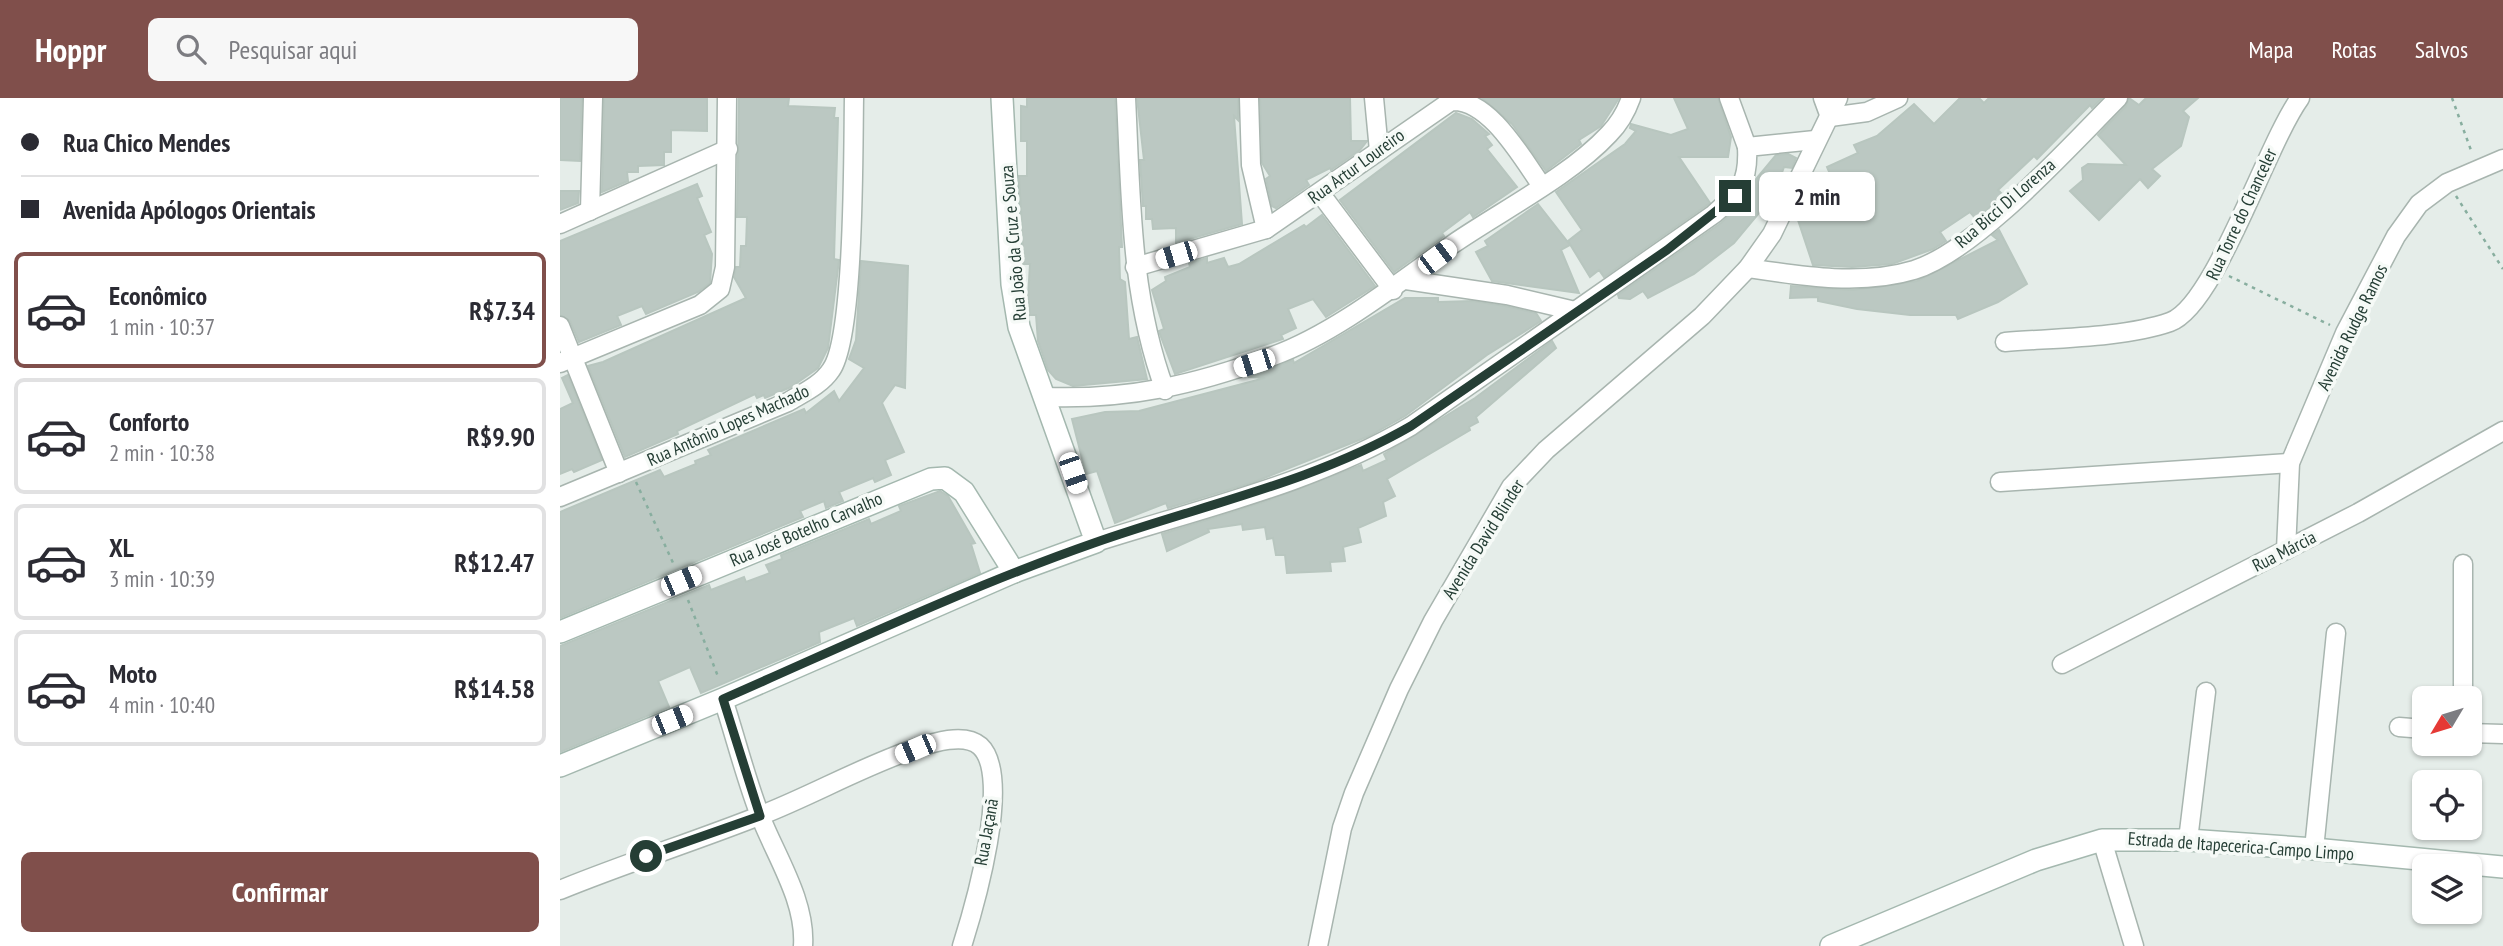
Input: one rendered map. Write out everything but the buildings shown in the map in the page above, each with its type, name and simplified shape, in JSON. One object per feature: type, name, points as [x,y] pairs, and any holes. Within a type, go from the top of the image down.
[{"type":"main road","name":"Rua João da Cruz e Souza","points":[[1002,98],[1012,284],[1019,327],[1096,542]]},
{"type":"main road","name":"Rua José Botelho Carvalho","points":[[560,632],[932,479],[945,478],[964,492],[1014,572]]},
{"type":"main road","points":[[560,766],[723,699],[1014,572],[1096,542]]},
{"type":"main road","name":"Estrada de Itapecerica-Campo Limpo","points":[[1831,946],[2036,860],[2102,840],[2188,840],[2503,867]]},
{"type":"street","points":[[590,211],[593,98]]},
{"type":"street","points":[[567,361],[700,305],[720,289],[725,267],[727,98]]},
{"type":"street","name":"Rua Antônio Lopes Machado","points":[[560,497],[788,402],[816,386],[832,370],[841,345],[846,305],[854,98]]},
{"type":"street","points":[[1126,98],[1136,267],[1146,327],[1165,390]]},
{"type":"street","points":[[1250,98],[1251,165],[1266,229]]},
{"type":"street","points":[[1374,98],[1379,151]]},
{"type":"street","points":[[1045,397],[1124,396],[1165,390],[1276,355],[1399,285],[1542,186],[1608,135],[1625,115],[1631,98]]},
{"type":"street","points":[[1096,542],[1290,481],[1370,450],[1411,426],[1667,250],[1735,196],[1747,178],[1747,148],[1729,98]]},
{"type":"street","points":[[1823,98],[1830,117],[1867,112],[1899,98]]},
{"type":"street","name":"Avenida David Blinder","points":[[1318,946],[1342,828],[1354,793],[1399,689],[1433,621],[1511,487],[1546,450],[1706,313],[1748,268],[1772,234],[1815,140],[1830,117],[1838,98]]},
{"type":"street","name":"Rua Bicci Di Lorenza","points":[[1748,268],[1805,275],[1875,277],[1914,270],[1932,262],[1976,234],[2118,98]]},
{"type":"street","name":"Rua Torre do Chanceler","points":[[2005,342],[2146,328],[2172,321],[2195,303],[2216,270],[2282,125],[2300,98]]},
{"type":"street","name":"Rua Artur Loureiro","points":[[1136,267],[1266,229],[1420,120],[1451,101],[1461,99],[1489,114],[1542,186]]},
{"type":"street","points":[[1747,148],[1815,140]]},
{"type":"street","points":[[560,224],[728,149]]},
{"type":"street","name":"Avenida Rudge Ramos","points":[[2286,550],[2290,463],[2346,333],[2396,236],[2419,204],[2447,183],[2503,159]]},
{"type":"street","points":[[1320,193],[1399,285],[1507,295],[1575,311]]},
{"type":"street","points":[[560,326],[567,361],[619,473]]},
{"type":"street","name":"Rua Márcia","points":[[2062,664],[2286,550],[2503,431]]},
{"type":"street","points":[[2000,482],[2290,463]]},
{"type":"street","points":[[2463,565],[2463,686]]},
{"type":"street","points":[[2314,849],[2336,633]]},
{"type":"street","points":[[2188,840],[2206,692]]},
{"type":"street","points":[[723,699],[758,808],[795,898],[802,922],[801,945]]},
{"type":"street","points":[[2399,727],[2412,728]]},
{"type":"street","points":[[2482,733],[2503,734]]},
{"type":"street","name":"Rua Jaçanã","points":[[560,890],[758,808],[915,749],[962,739],[979,745],[991,766],[994,792],[992,820],[962,946]]},
{"type":"street","points":[[2102,840],[2134,946]]},
{"type":"path","points":[[2452,98],[2477,170]]},
{"type":"path","points":[[2447,183],[2503,270]]},
{"type":"path","points":[[2216,270],[2346,333]]},
{"type":"route","points":[[646,856],[760,816],[723,699],[1014,572],[1096,542],[1337,465],[1370,450],[1411,426],[1667,250],[1735,196]]}]
